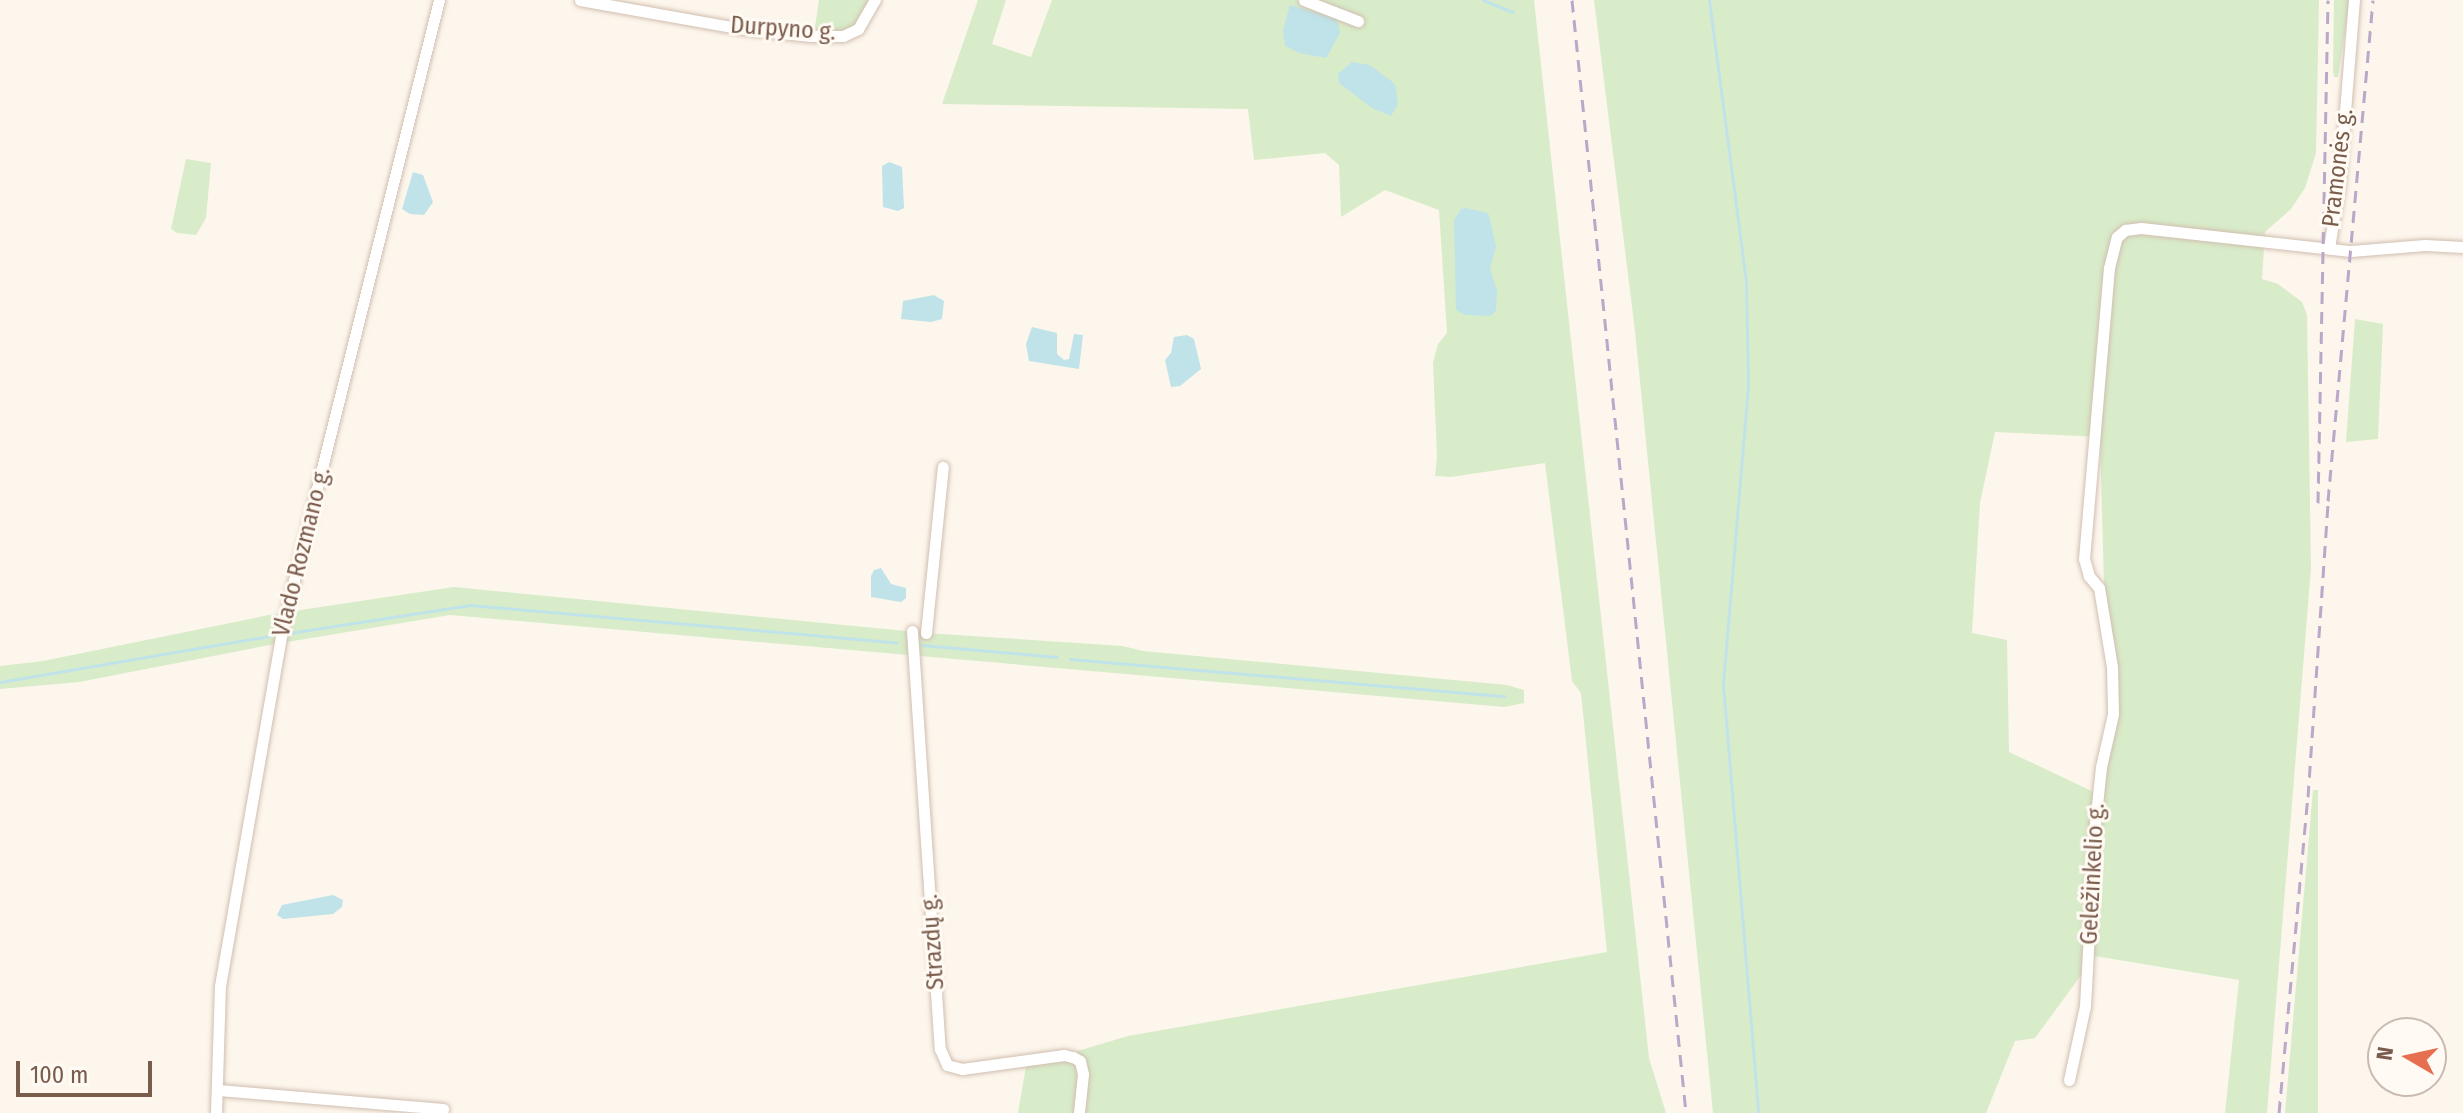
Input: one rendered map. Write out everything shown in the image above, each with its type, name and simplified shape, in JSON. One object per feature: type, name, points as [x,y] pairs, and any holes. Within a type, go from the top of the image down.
[{"type":"street","name":"Vlado Rozmano g.","points":[[216,1113],[220,986],[284,620],[439,0]]},
{"type":"street","name":"Durpyno g.","points":[[580,0],[737,28],[811,36],[843,36],[858,29],[875,0]]},
{"type":"street","points":[[1304,0],[1358,21]]},
{"type":"street","name":"Pramonės g.","points":[[2111,252],[2121,233],[2133,228],[2329,248],[2339,186],[2354,0]]},
{"type":"street","points":[[2329,248],[2360,251],[2425,245],[2463,247]]},
{"type":"street","name":"Geležinkelio g.","points":[[2069,1080],[2085,1006],[2095,824],[2101,767],[2113,714],[2112,667],[2099,588],[2089,576],[2084,559],[2111,252]]},
{"type":"street","points":[[926,633],[943,467]]},
{"type":"street","name":"Strazdų g.","points":[[912,631],[940,1049],[947,1065],[962,1069],[1064,1055],[1073,1057],[1080,1061],[1083,1074],[1079,1113]]},
{"type":"street","points":[[218,1090],[443,1109]]},
{"type":"green space","points":[[819,0],[875,0],[858,29],[814,34]]},
{"type":"green space","points":[[978,0],[1006,0],[992,44],[1031,57],[1052,0],[1534,0],[1649,1058],[1666,1113],[1018,1113],[1027,1060],[1064,1055],[1128,1036],[1607,952],[1581,693],[1572,681],[1545,463],[1451,477],[1435,476],[1433,363],[1438,344],[1447,333],[1439,210],[1385,190],[1341,217],[1339,165],[1325,153],[1254,160],[1248,109],[942,104]]},
{"type":"green space","points":[[1594,0],[2319,0],[2316,153],[2305,188],[2291,209],[2265,232],[2262,279],[2278,284],[2302,302],[2307,315],[2311,568],[2267,1113],[2225,1113],[2239,980],[2095,956],[2035,1038],[2015,1041],[1986,1113],[1713,1113],[1635,331]],"holes":[[[1995,432],[2100,437],[2108,735],[2098,794],[2009,752],[2007,640],[1972,633],[1980,503]]]},
{"type":"green space","points":[[2334,0],[2350,0],[2338,77],[2334,77],[2333,71]]},
{"type":"green space","points":[[186,159],[211,163],[206,218],[196,235],[177,233],[171,229]]},
{"type":"green space","points":[[2355,319],[2383,324],[2378,439],[2346,442]]},
{"type":"green space","points":[[454,587],[926,633],[1123,646],[1143,651],[1507,685],[1524,690],[1524,703],[1504,707],[450,615],[275,644],[79,682],[0,689],[0,666],[43,661],[274,614]]},
{"type":"green space","points":[[2313,790],[2318,790],[2318,1113],[2285,1113]]},
{"type":"water","points":[[1290,5],[1337,19],[1340,33],[1326,58],[1299,53],[1285,46],[1283,30]]},
{"type":"water","points":[[1352,62],[1370,65],[1395,84],[1398,104],[1391,116],[1372,108],[1339,83],[1338,74]]},
{"type":"water","points":[[889,162],[902,167],[904,208],[898,211],[883,207],[882,166]]},
{"type":"water","points":[[413,172],[423,175],[433,202],[424,215],[410,214],[402,209]]},
{"type":"water","points":[[1461,209],[1488,213],[1490,219],[1496,247],[1490,269],[1497,291],[1496,310],[1491,316],[1465,315],[1456,310],[1454,220]]},
{"type":"water","points":[[934,295],[944,301],[942,319],[931,322],[901,319],[903,301]]},
{"type":"water","points":[[1032,327],[1057,333],[1057,354],[1064,360],[1069,359],[1074,334],[1083,335],[1079,369],[1029,361],[1026,344]]},
{"type":"water","points":[[1187,335],[1194,339],[1201,369],[1180,386],[1171,387],[1165,360],[1171,353],[1174,337]]},
{"type":"water","points":[[881,568],[891,584],[906,588],[906,598],[901,602],[871,597],[871,576],[874,570]]},
{"type":"water","points":[[333,895],[343,900],[342,907],[333,914],[283,919],[277,915],[282,905]]},
{"type":"waterway","points":[[1483,0],[1513,12]]},
{"type":"waterway","points":[[1709,0],[1746,282],[1748,386],[1723,684],[1758,1113]]},
{"type":"waterway","points":[[289,633],[469,605],[896,642]]},
{"type":"waterway","points":[[0,682],[269,636]]},
{"type":"waterway","points":[[922,645],[1056,657]]},
{"type":"waterway","points":[[1070,659],[1504,696]]},
{"type":"railway","points":[[1572,0],[1686,1113]]},
{"type":"railway","points":[[2318,503],[2328,0]]},
{"type":"railway","points":[[2279,1113],[2308,797],[2328,501],[2373,0]]}]
